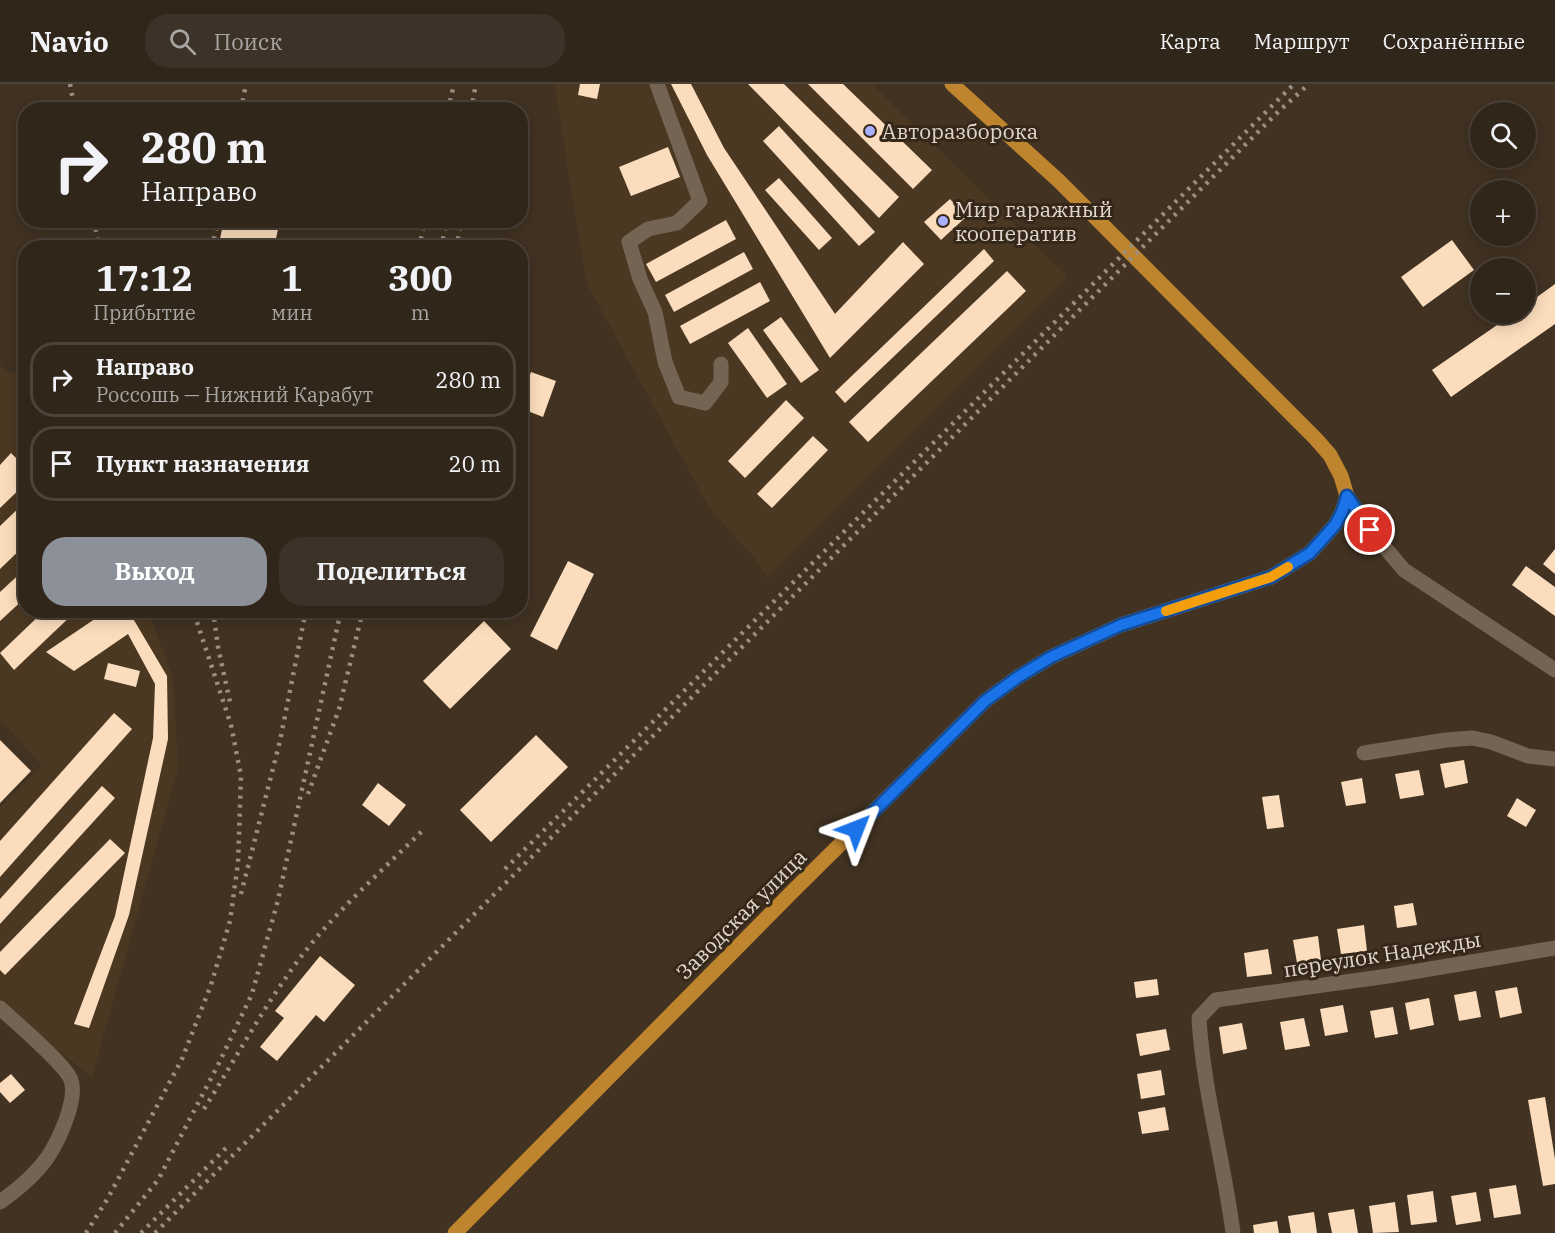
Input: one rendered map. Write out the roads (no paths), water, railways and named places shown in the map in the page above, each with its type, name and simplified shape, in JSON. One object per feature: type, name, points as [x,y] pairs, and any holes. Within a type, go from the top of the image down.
[{"type":"main road","points":[[952,84],[1051,173],[1316,439],[1330,455],[1341,476],[1347,496]]},
{"type":"main road","name":"Заводская улица","points":[[455,1233],[791,893],[985,701],[1051,657],[1121,625],[1271,577],[1310,553],[1335,525],[1347,496]]},
{"type":"street","points":[[657,84],[700,201],[678,223],[648,229],[629,242],[640,279],[655,312],[665,362],[679,397],[705,403],[721,382],[721,364]]},
{"type":"street","points":[[1347,496],[1370,530],[1404,570],[1555,670]]},
{"type":"street","points":[[1364,753],[1473,738],[1528,756],[1555,759]]},
{"type":"street","name":"переулок Надежды","points":[[1233,1233],[1227,1186],[1201,1053],[1199,1018],[1216,1000],[1388,976],[1555,948]]},
{"type":"street","points":[[0,1008],[62,1067],[71,1081],[72,1099],[65,1122],[46,1158],[19,1188],[0,1202]]},
{"type":"railway","points":[[70,84],[73,102]]},
{"type":"railway","points":[[243,102],[246,84]]},
{"type":"railway","points":[[450,102],[454,84]]},
{"type":"railway","points":[[473,102],[476,84]]},
{"type":"railway","points":[[505,869],[1294,84]]},
{"type":"railway","points":[[155,1233],[1279,111],[1309,84]]},
{"type":"railway","points":[[95,228],[98,240]]},
{"type":"railway","points":[[214,240],[216,228]]},
{"type":"railway","points":[[421,240],[423,228]]},
{"type":"railway","points":[[443,240],[445,228]]},
{"type":"railway","points":[[458,240],[460,228]]},
{"type":"railway","points":[[86,1233],[108,1198],[182,1059],[211,985],[230,921],[238,863],[241,776],[231,725],[196,618]]},
{"type":"railway","points":[[214,618],[230,702]]},
{"type":"railway","points":[[241,894],[280,741],[304,618]]},
{"type":"railway","points":[[115,1233],[158,1180],[252,994],[278,900],[339,618]]},
{"type":"railway","points":[[308,794],[339,709],[361,618]]},
{"type":"railway","points":[[204,1109],[262,1013],[313,941],[425,828]]},
{"type":"railway","points":[[141,1233],[227,1147]]},
{"type":"place","name":"Авторазборока","points":[[870,131]]},
{"type":"place","name":"Мир гаражный кооператив","points":[[943,221]]}]
